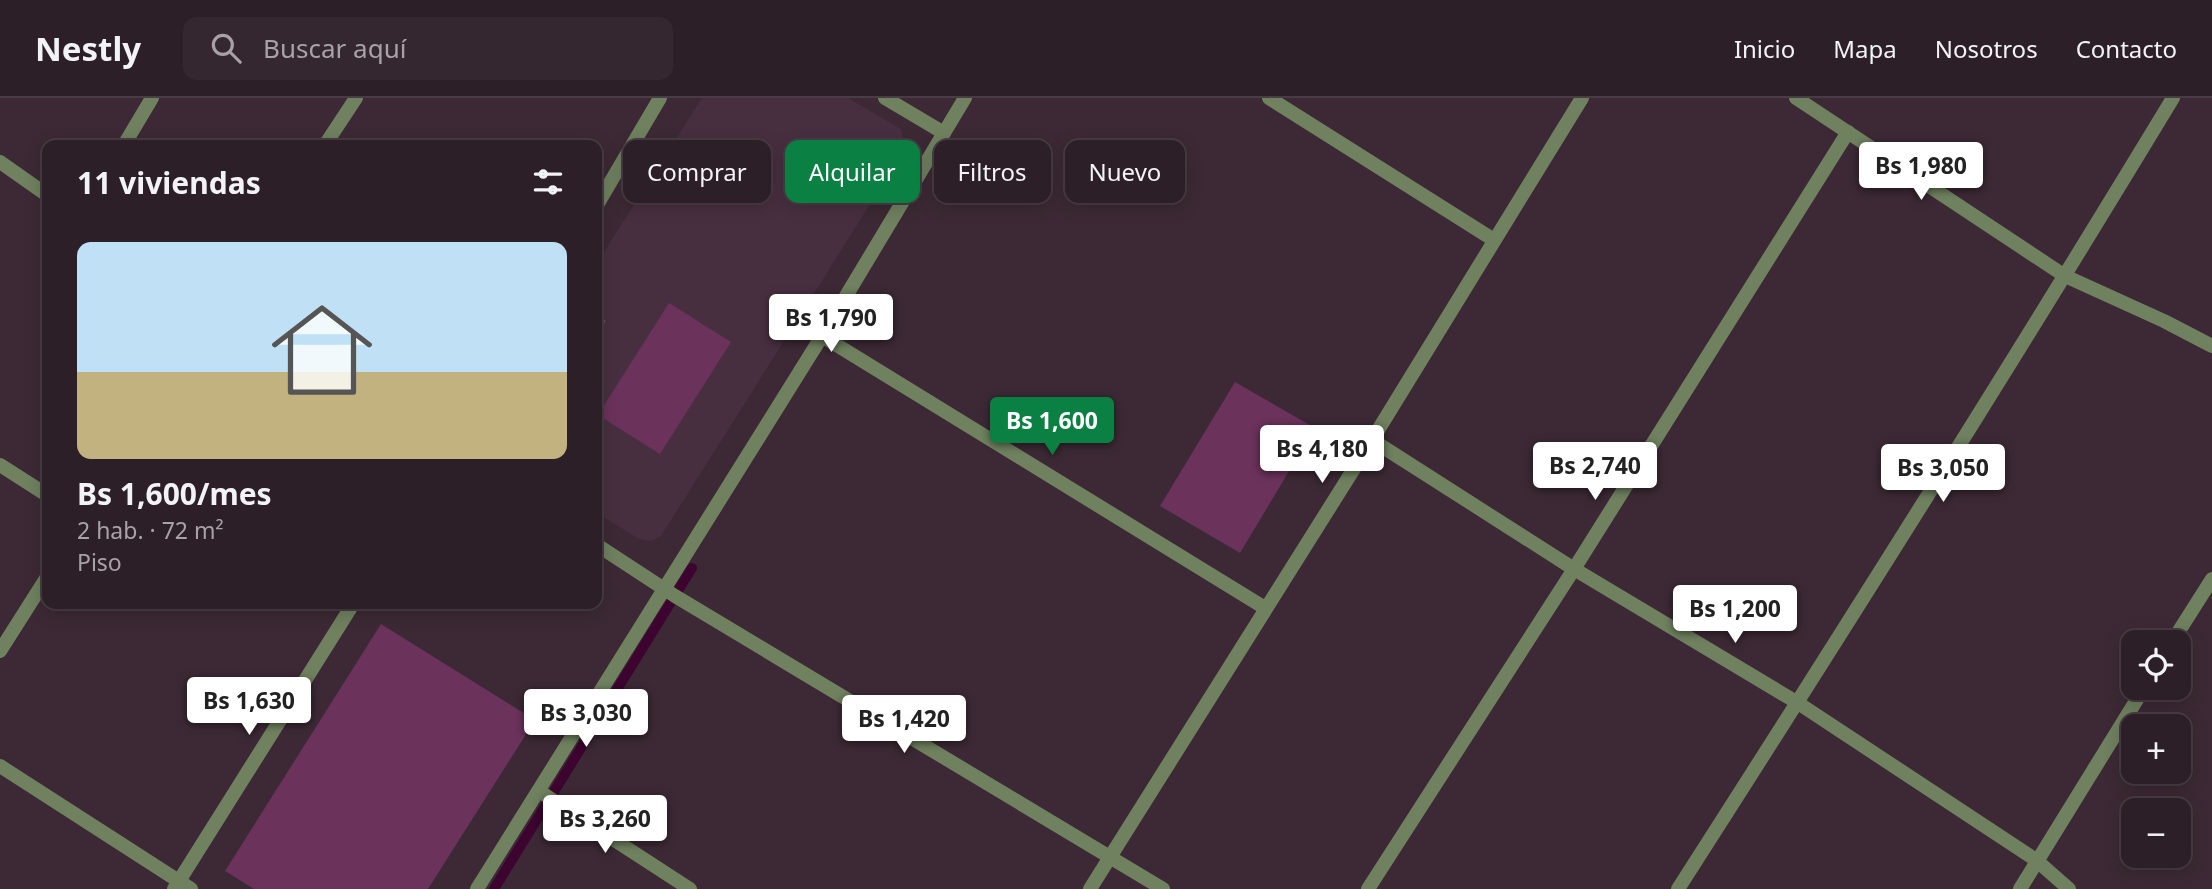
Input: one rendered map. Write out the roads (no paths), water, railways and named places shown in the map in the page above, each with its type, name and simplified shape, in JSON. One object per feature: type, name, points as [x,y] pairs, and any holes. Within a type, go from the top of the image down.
[{"type":"street","points":[[127,140],[152,98]]},
{"type":"street","points":[[602,197],[660,98]]},
{"type":"street","points":[[885,98],[944,133]]},
{"type":"street","points":[[477,889],[822,336],[965,98]]},
{"type":"street","points":[[1269,98],[1494,240]]},
{"type":"street","points":[[1090,889],[1372,440],[1582,98]]},
{"type":"street","points":[[1796,98],[2065,276],[2212,346]]},
{"type":"street","points":[[1678,889],[1798,703],[2173,98]]},
{"type":"street","points":[[328,140],[354,99]]},
{"type":"street","points":[[1368,889],[1574,569],[1848,132]]},
{"type":"street","points":[[0,162],[42,191]]},
{"type":"street","points":[[822,336],[1265,608]]},
{"type":"street","points":[[1372,440],[1574,569],[1798,703],[2036,860],[2069,889]]},
{"type":"street","points":[[0,465],[42,492]]},
{"type":"street","points":[[602,548],[664,589],[1163,889]]},
{"type":"street","points":[[2180,630],[2212,579]]},
{"type":"street","points":[[0,651],[42,585]]},
{"type":"street","points":[[0,766],[181,886],[350,609]]},
{"type":"street","points":[[2020,889],[2136,700]]},
{"type":"street","points":[[539,791],[691,889]]},
{"type":"waterway","points":[[494,889],[692,568]]}]
